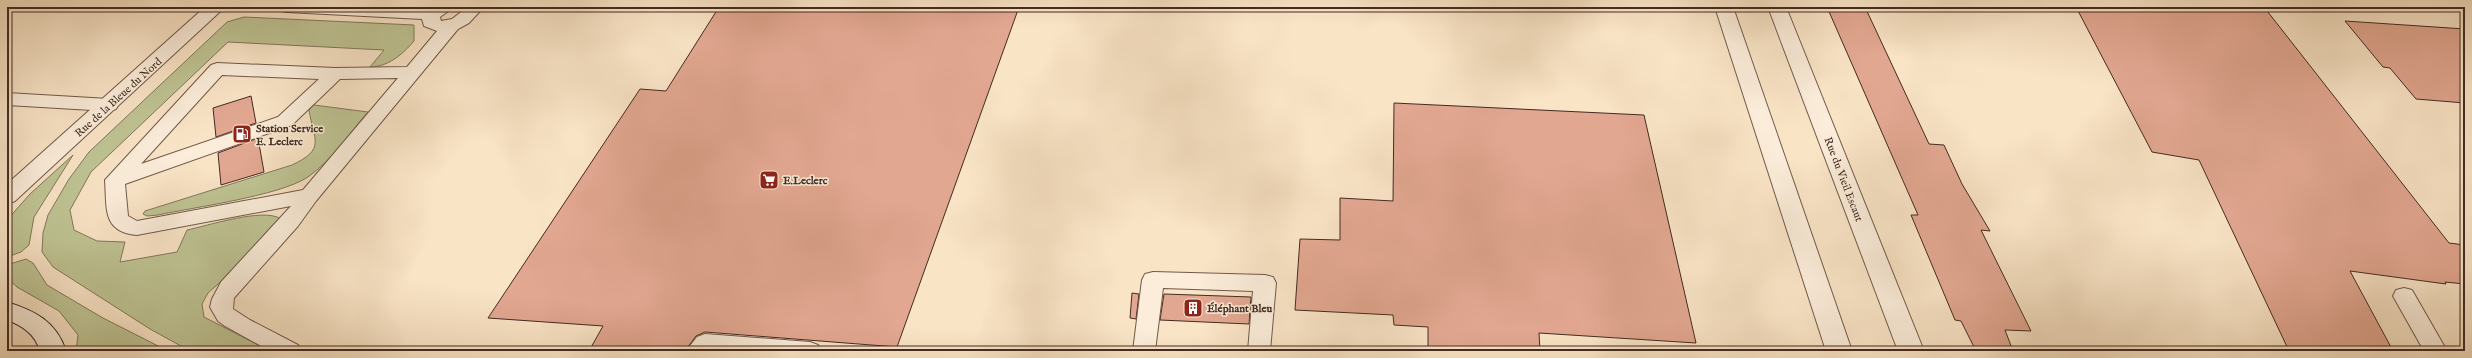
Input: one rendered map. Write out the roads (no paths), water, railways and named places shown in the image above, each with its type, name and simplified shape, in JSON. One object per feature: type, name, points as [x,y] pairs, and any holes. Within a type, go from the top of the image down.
[{"type":"street","name":"Rue de la Bleue du Nord","points":[[11,195],[216,7]]},
{"type":"street","points":[[1724,7],[1839,351]]},
{"type":"street","name":"Rue du Vieil Escaut","points":[[1777,7],[1911,351]]},
{"type":"street","points":[[7,311],[23,316],[40,327],[48,337],[53,351]]},
{"type":"lane","points":[[287,7],[439,11]]},
{"type":"lane","points":[[290,351],[226,316],[221,305],[229,288],[291,222],[309,196],[452,25],[468,16],[470,11],[466,7]]},
{"type":"lane","points":[[439,11],[430,22],[433,24],[452,25]]},
{"type":"lane","points":[[309,196],[137,228],[128,227],[118,218],[115,180],[217,69],[335,74],[412,72]]},
{"type":"lane","points":[[115,180],[285,122],[335,74]]},
{"type":"lane","points":[[7,99],[109,105]]},
{"type":"lane","points":[[1144,351],[1153,280],[1265,283],[1259,351]]},
{"type":"lane","points":[[2404,296],[2436,351]]},
{"type":"lane","points":[[697,351],[705,343],[810,351]]},
{"type":"place","name":"Station Service E. Leclerc","points":[[242,134]]},
{"type":"place","name":"E.Leclerc","points":[[769,180]]},
{"type":"place","name":"Éléphant Bleu","points":[[1193,308]]}]
